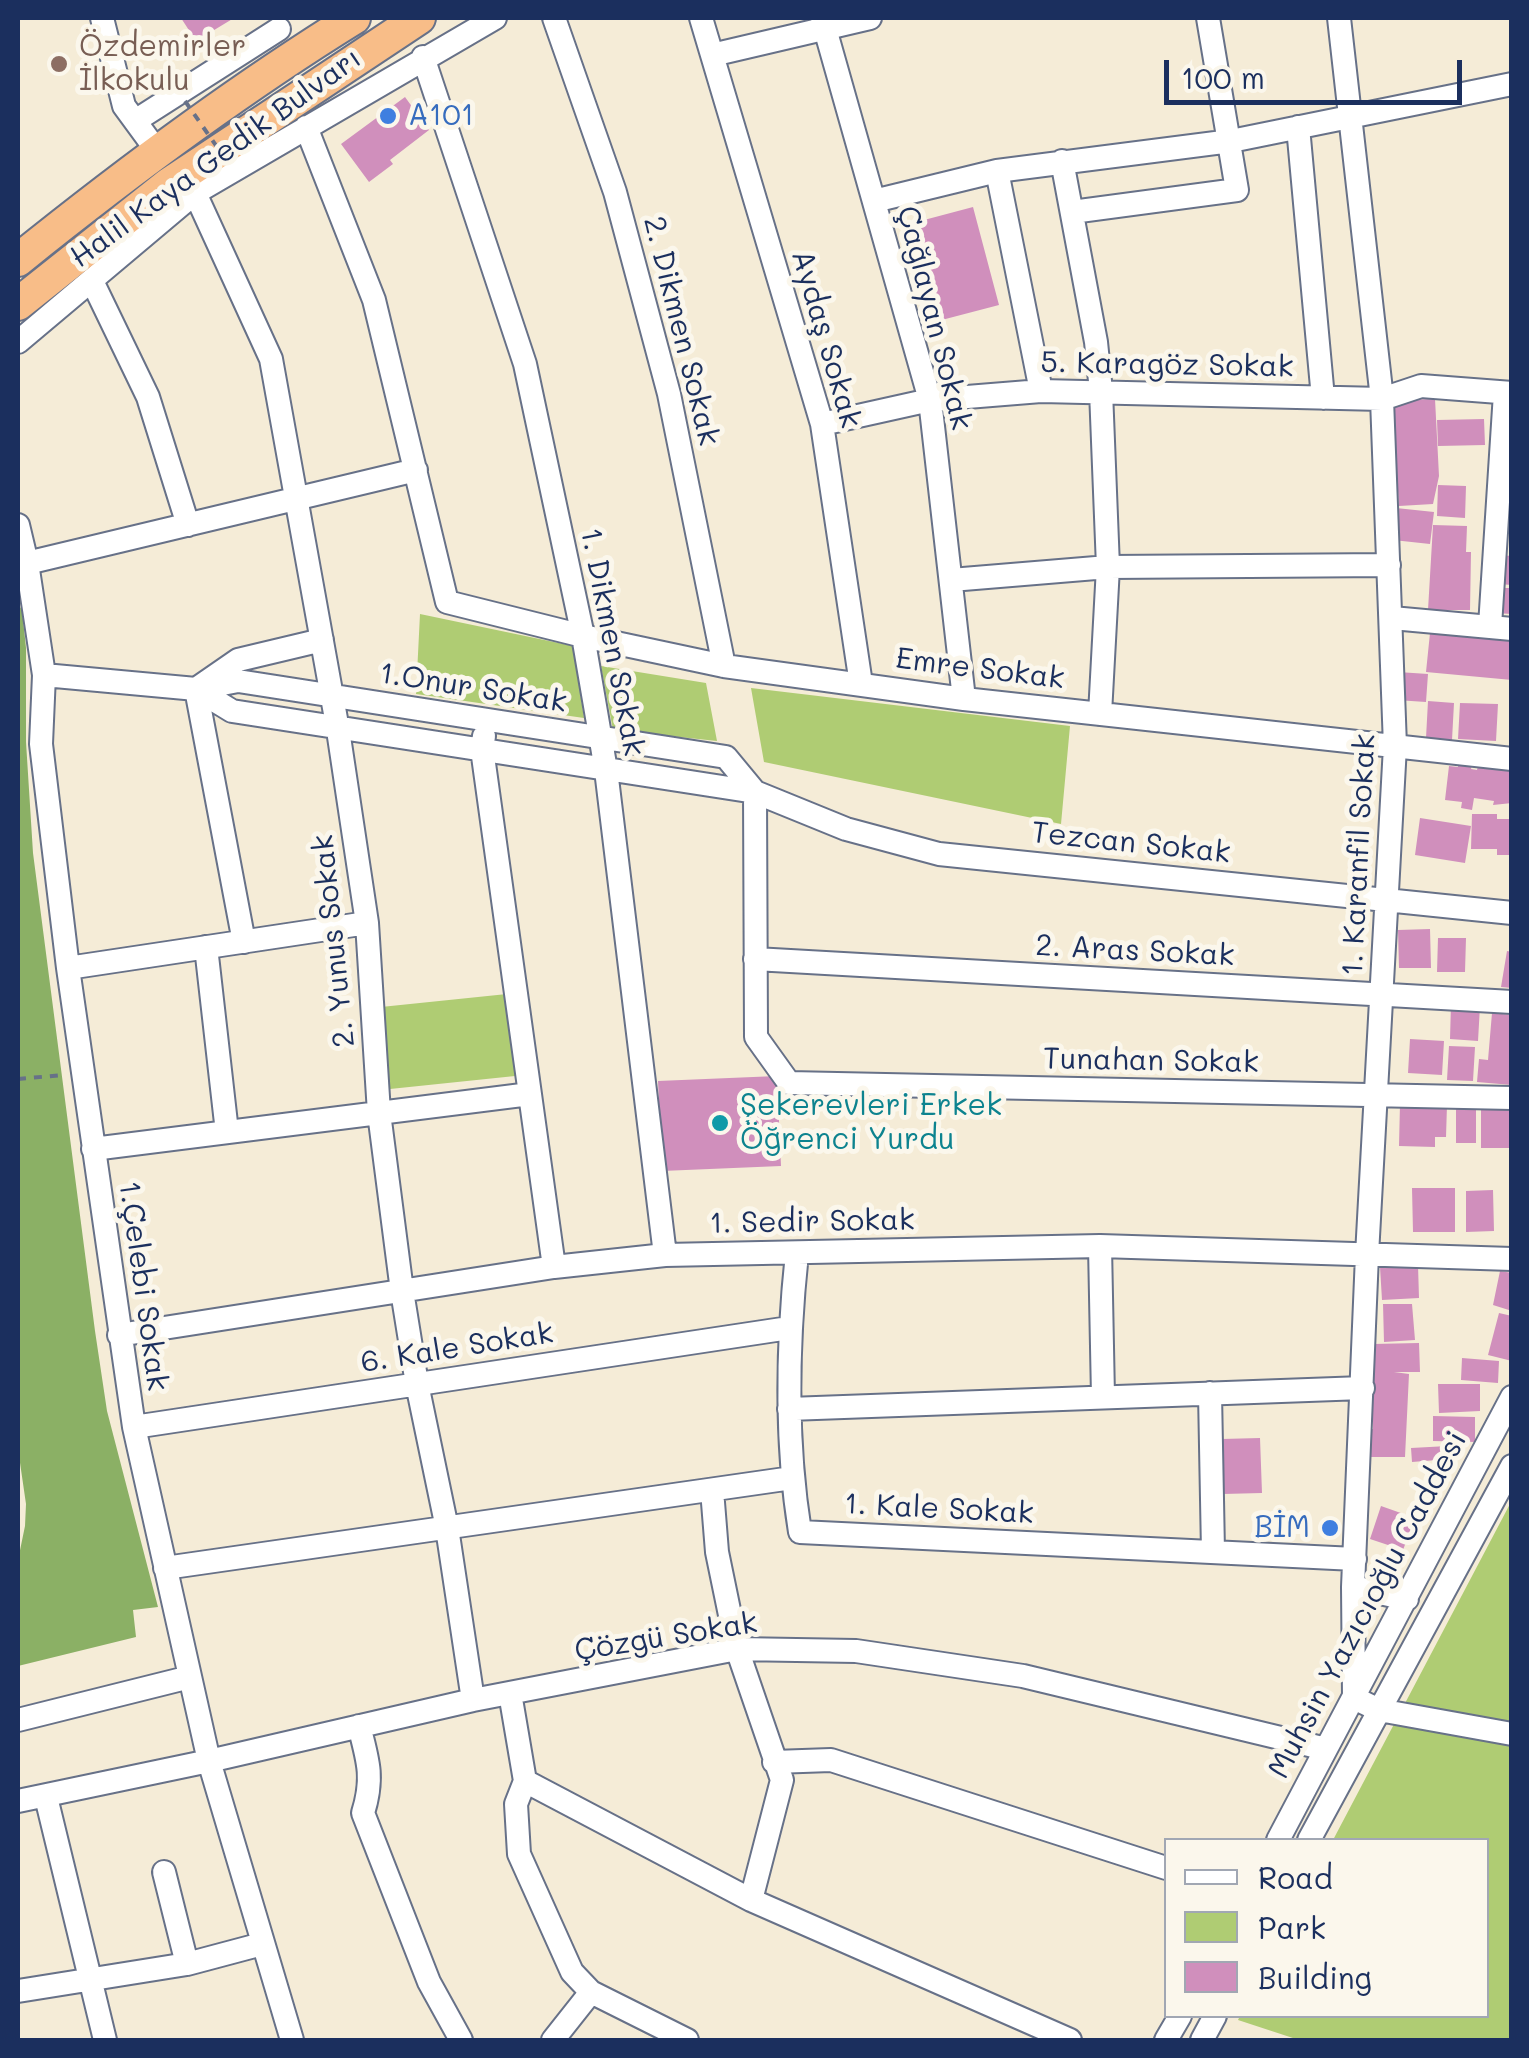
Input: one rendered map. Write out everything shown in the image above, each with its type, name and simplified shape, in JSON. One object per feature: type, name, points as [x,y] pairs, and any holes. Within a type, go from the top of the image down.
[{"type":"highway","name":"Halil Kaya Gedik Bulvarı","points":[[18,260],[157,151],[282,34],[354,18]]},
{"type":"highway","name":"Halil Kaya Gedik Bulvarı","points":[[18,304],[169,184],[419,18]]},
{"type":"street","points":[[102,18],[124,106],[157,151]]},
{"type":"street","points":[[18,342],[195,193],[495,18]]},
{"type":"street","name":"2. Dikmen Sokak","points":[[554,18],[615,192],[670,394],[724,666]]},
{"type":"street","name":"Aydaş Sokak","points":[[701,18],[822,424],[862,684]]},
{"type":"street","points":[[712,55],[824,23],[870,18]]},
{"type":"street","points":[[1072,212],[1237,190],[1208,18]]},
{"type":"street","name":"1. Karanfil Sokak","points":[[1339,18],[1382,399],[1395,746],[1367,1256],[1354,1588],[1354,1698]]},
{"type":"street","name":"Çağlayan Sokak","points":[[824,23],[930,400],[964,698]]},
{"type":"street","points":[[135,121],[282,34]]},
{"type":"street","name":"1. Dikmen Sokak","points":[[423,57],[525,364],[583,636],[602,738],[665,1254]]},
{"type":"street","points":[[874,201],[996,171],[1231,141],[1512,84]]},
{"type":"street","points":[[27,563],[416,470],[374,300],[306,127]]},
{"type":"street","points":[[1298,127],[1323,398]]},
{"type":"street","points":[[1062,161],[1102,391],[1108,567],[1100,714]]},
{"type":"street","points":[[996,171],[1040,391]]},
{"type":"street","name":"2. Yunus Sokak","points":[[195,193],[272,358],[338,730],[367,924],[379,1113],[402,1291],[447,1528],[473,1700]]},
{"type":"street","points":[[92,281],[148,398],[188,524]]},
{"type":"street","name":"5. Karagöz Sokak","points":[[822,424],[930,400],[1040,391],[1382,399],[1421,386],[1508,393]]},
{"type":"street","points":[[1392,618],[1501,627],[1508,393]]},
{"type":"street","name":"Emre Sokak","points":[[416,470],[446,602],[724,666],[964,698],[1512,759]]},
{"type":"street","name":"1.Çelebi Sokak","points":[[18,525],[44,675],[41,744],[68,968],[134,1426],[209,1762],[292,2040]]},
{"type":"street","points":[[951,580],[1108,567],[1389,565]]},
{"type":"street","points":[[244,942],[196,689],[238,660],[322,640]]},
{"type":"street","name":"1.Onur Sokak","points":[[44,675],[196,689],[238,681],[726,757],[755,792]]},
{"type":"street","name":"1.Onur Sokak","points":[[196,689],[232,711],[755,792]]},
{"type":"street","points":[[486,722],[482,749],[554,1267]]},
{"type":"street","points":[[755,792],[755,959]]},
{"type":"street","name":"Tezcan Sokak","points":[[755,792],[846,829],[939,854],[1512,913]]},
{"type":"street","points":[[68,968],[367,924]]},
{"type":"street","points":[[206,947],[227,1132]]},
{"type":"street","name":"2. Aras Sokak","points":[[755,959],[1512,1002]]},
{"type":"street","name":"Tunahan Sokak","points":[[755,959],[756,1036],[789,1083],[1512,1098]]},
{"type":"street","points":[[93,1148],[530,1094]]},
{"type":"street","points":[[1100,1246],[1102,1397]]},
{"type":"street","name":"1. Sedir Sokak","points":[[119,1335],[554,1267],[665,1254],[1100,1246],[1512,1259]]},
{"type":"street","name":"1. Kale Sokak","points":[[797,1253],[789,1328],[789,1409],[792,1478],[800,1532],[1356,1558]]},
{"type":"street","name":"6. Kale Sokak","points":[[134,1426],[789,1328]]},
{"type":"street","points":[[789,1409],[1363,1388]]},
{"type":"street","points":[[1210,1393],[1213,1552]]},
{"type":"street","name":"Muhsin Yazıcıoğlu Caddesi","points":[[1279,1838],[1512,1397]]},
{"type":"street","name":"Muhsin Yazıcıoğlu Caddesi","points":[[1310,1838],[1512,1466]]},
{"type":"street","points":[[165,1568],[792,1478]]},
{"type":"street","points":[[712,1490],[717,1552],[738,1650],[782,1780],[752,1900]]},
{"type":"street","points":[[1354,1588],[1407,1599]]},
{"type":"street","name":"Çözgü Sokak","points":[[18,1801],[209,1762],[473,1700],[738,1650],[856,1651],[1023,1676],[1326,1749]]},
{"type":"street","points":[[18,1720],[190,1677]]},
{"type":"street","points":[[510,1693],[526,1781],[516,1804],[519,1854],[572,1972],[591,1992],[687,2040]]},
{"type":"street","points":[[1354,1698],[1379,1710],[1512,1734]]},
{"type":"street","points":[[359,1726],[370,1777],[362,1813],[429,1982],[461,2040]]},
{"type":"street","points":[[774,1762],[830,1760],[1164,1867]]},
{"type":"street","points":[[526,1781],[752,1900],[1070,2040]]},
{"type":"street","points":[[46,1797],[106,2040]]},
{"type":"street","points":[[164,1872],[187,1964]]},
{"type":"street","points":[[18,1991],[187,1964],[262,1944]]},
{"type":"street","points":[[552,2040],[591,1992]]},
{"type":"street","points":[[1166,2040],[1179,2018]]},
{"type":"street","points":[[1202,2040],[1214,2018]]},
{"type":"path","points":[[185,102],[224,157]]},
{"type":"path","points":[[18,1079],[82,1074]]},
{"type":"green space","points":[[18,604],[26,648],[26,742],[33,853],[95,1331],[107,1411],[158,1607],[133,1610],[136,1637],[18,1666],[18,1560],[26,1504],[18,1449]]},
{"type":"green space","points":[[420,614],[573,646],[584,718],[416,694]]},
{"type":"green space","points":[[601,666],[706,683],[717,741],[613,730]]},
{"type":"green space","points":[[751,688],[1070,726],[1061,824],[764,762]]},
{"type":"green space","points":[[507,994],[515,1076],[390,1089],[381,1007]]},
{"type":"green space","points":[[1511,1502],[1511,2040],[1299,2040],[1238,2020],[1489,2018],[1489,1838],[1334,1838]]},
{"type":"building","points":[[181,18],[234,18],[196,41]]},
{"type":"building","points":[[405,97],[429,130],[369,182],[341,144]]},
{"type":"building","points":[[973,207],[999,305],[934,322],[909,224]]},
{"type":"building","points":[[1435,399],[1439,476],[1433,504],[1399,506],[1392,400]]},
{"type":"building","points":[[1484,419],[1485,445],[1438,446],[1437,420]]},
{"type":"building","points":[[1438,485],[1466,486],[1465,518],[1437,516]]},
{"type":"building","points":[[1396,508],[1434,512],[1430,544],[1393,540]]},
{"type":"building","points":[[1433,525],[1467,526],[1466,552],[1471,552],[1470,610],[1428,610]]},
{"type":"building","points":[[1499,555],[1512,556],[1512,585],[1498,584]]},
{"type":"building","points":[[1495,588],[1512,588],[1512,614],[1494,613]]},
{"type":"building","points":[[1430,633],[1512,641],[1512,680],[1426,672]]},
{"type":"building","points":[[1398,672],[1428,674],[1426,702],[1396,700]]},
{"type":"building","points":[[1428,701],[1454,703],[1452,740],[1426,738]]},
{"type":"building","points":[[1460,703],[1498,704],[1496,741],[1458,739]]},
{"type":"building","points":[[1458,763],[1477,770],[1478,766],[1512,769],[1512,803],[1493,805],[1494,801],[1474,798],[1472,810],[1461,808],[1462,802],[1445,800],[1449,766],[1458,767]]},
{"type":"building","points":[[1472,814],[1497,814],[1497,819],[1512,819],[1512,855],[1497,855],[1497,849],[1471,849]]},
{"type":"building","points":[[1420,818],[1471,826],[1465,863],[1415,855]]},
{"type":"building","points":[[1430,929],[1431,968],[1399,968],[1398,930]]},
{"type":"building","points":[[1438,938],[1466,938],[1465,972],[1437,972]]},
{"type":"building","points":[[1507,951],[1512,952],[1512,988],[1501,987]]},
{"type":"building","points":[[1451,1004],[1480,1006],[1478,1041],[1450,1039]]},
{"type":"building","points":[[1492,1013],[1512,1015],[1512,1085],[1477,1082],[1479,1059],[1488,1060]]},
{"type":"building","points":[[1410,1039],[1444,1041],[1442,1075],[1408,1073]]},
{"type":"building","points":[[1449,1046],[1475,1047],[1473,1081],[1447,1080]]},
{"type":"building","name":"Şekerevleri Erkek Öğrenci Yurdu","points":[[777,1076],[781,1166],[662,1171],[658,1081]]},
{"type":"building","points":[[1400,1104],[1447,1105],[1446,1137],[1435,1137],[1435,1147],[1399,1146]]},
{"type":"building","points":[[1456,1108],[1476,1108],[1476,1143],[1456,1143]]},
{"type":"building","points":[[1481,1109],[1511,1109],[1511,1148],[1481,1148]]},
{"type":"building","points":[[1412,1188],[1455,1188],[1455,1232],[1413,1232]]},
{"type":"building","points":[[1493,1190],[1494,1231],[1466,1232],[1466,1191]]},
{"type":"building","points":[[1418,1265],[1419,1298],[1382,1300],[1380,1267]]},
{"type":"building","points":[[1500,1271],[1512,1273],[1512,1311],[1493,1305]]},
{"type":"building","points":[[1383,1304],[1412,1304],[1415,1340],[1384,1342]]},
{"type":"building","points":[[1499,1313],[1512,1316],[1512,1361],[1488,1355]]},
{"type":"building","points":[[1419,1343],[1420,1372],[1394,1372],[1409,1374],[1405,1457],[1365,1457],[1365,1429],[1373,1429],[1373,1344]]},
{"type":"building","points":[[1462,1358],[1499,1361],[1498,1383],[1461,1380]]},
{"type":"building","points":[[1438,1384],[1480,1384],[1480,1411],[1439,1413]]},
{"type":"building","points":[[1433,1416],[1475,1417],[1475,1442],[1433,1441]]},
{"type":"building","points":[[1260,1438],[1262,1493],[1223,1494],[1222,1439]]},
{"type":"building","points":[[1448,1446],[1449,1459],[1412,1462],[1411,1448]]},
{"type":"building","points":[[1381,1506],[1415,1518],[1403,1550],[1370,1539]]},
{"type":"place","name":"Özdemirler İlkokulu","points":[[59,64]]},
{"type":"place","name":"A101","points":[[388,116]]},
{"type":"place","name":"Şekerevleri Erkek Öğrenci Yurdu","points":[[720,1123]]},
{"type":"place","name":"BİM","points":[[1330,1528]]}]
